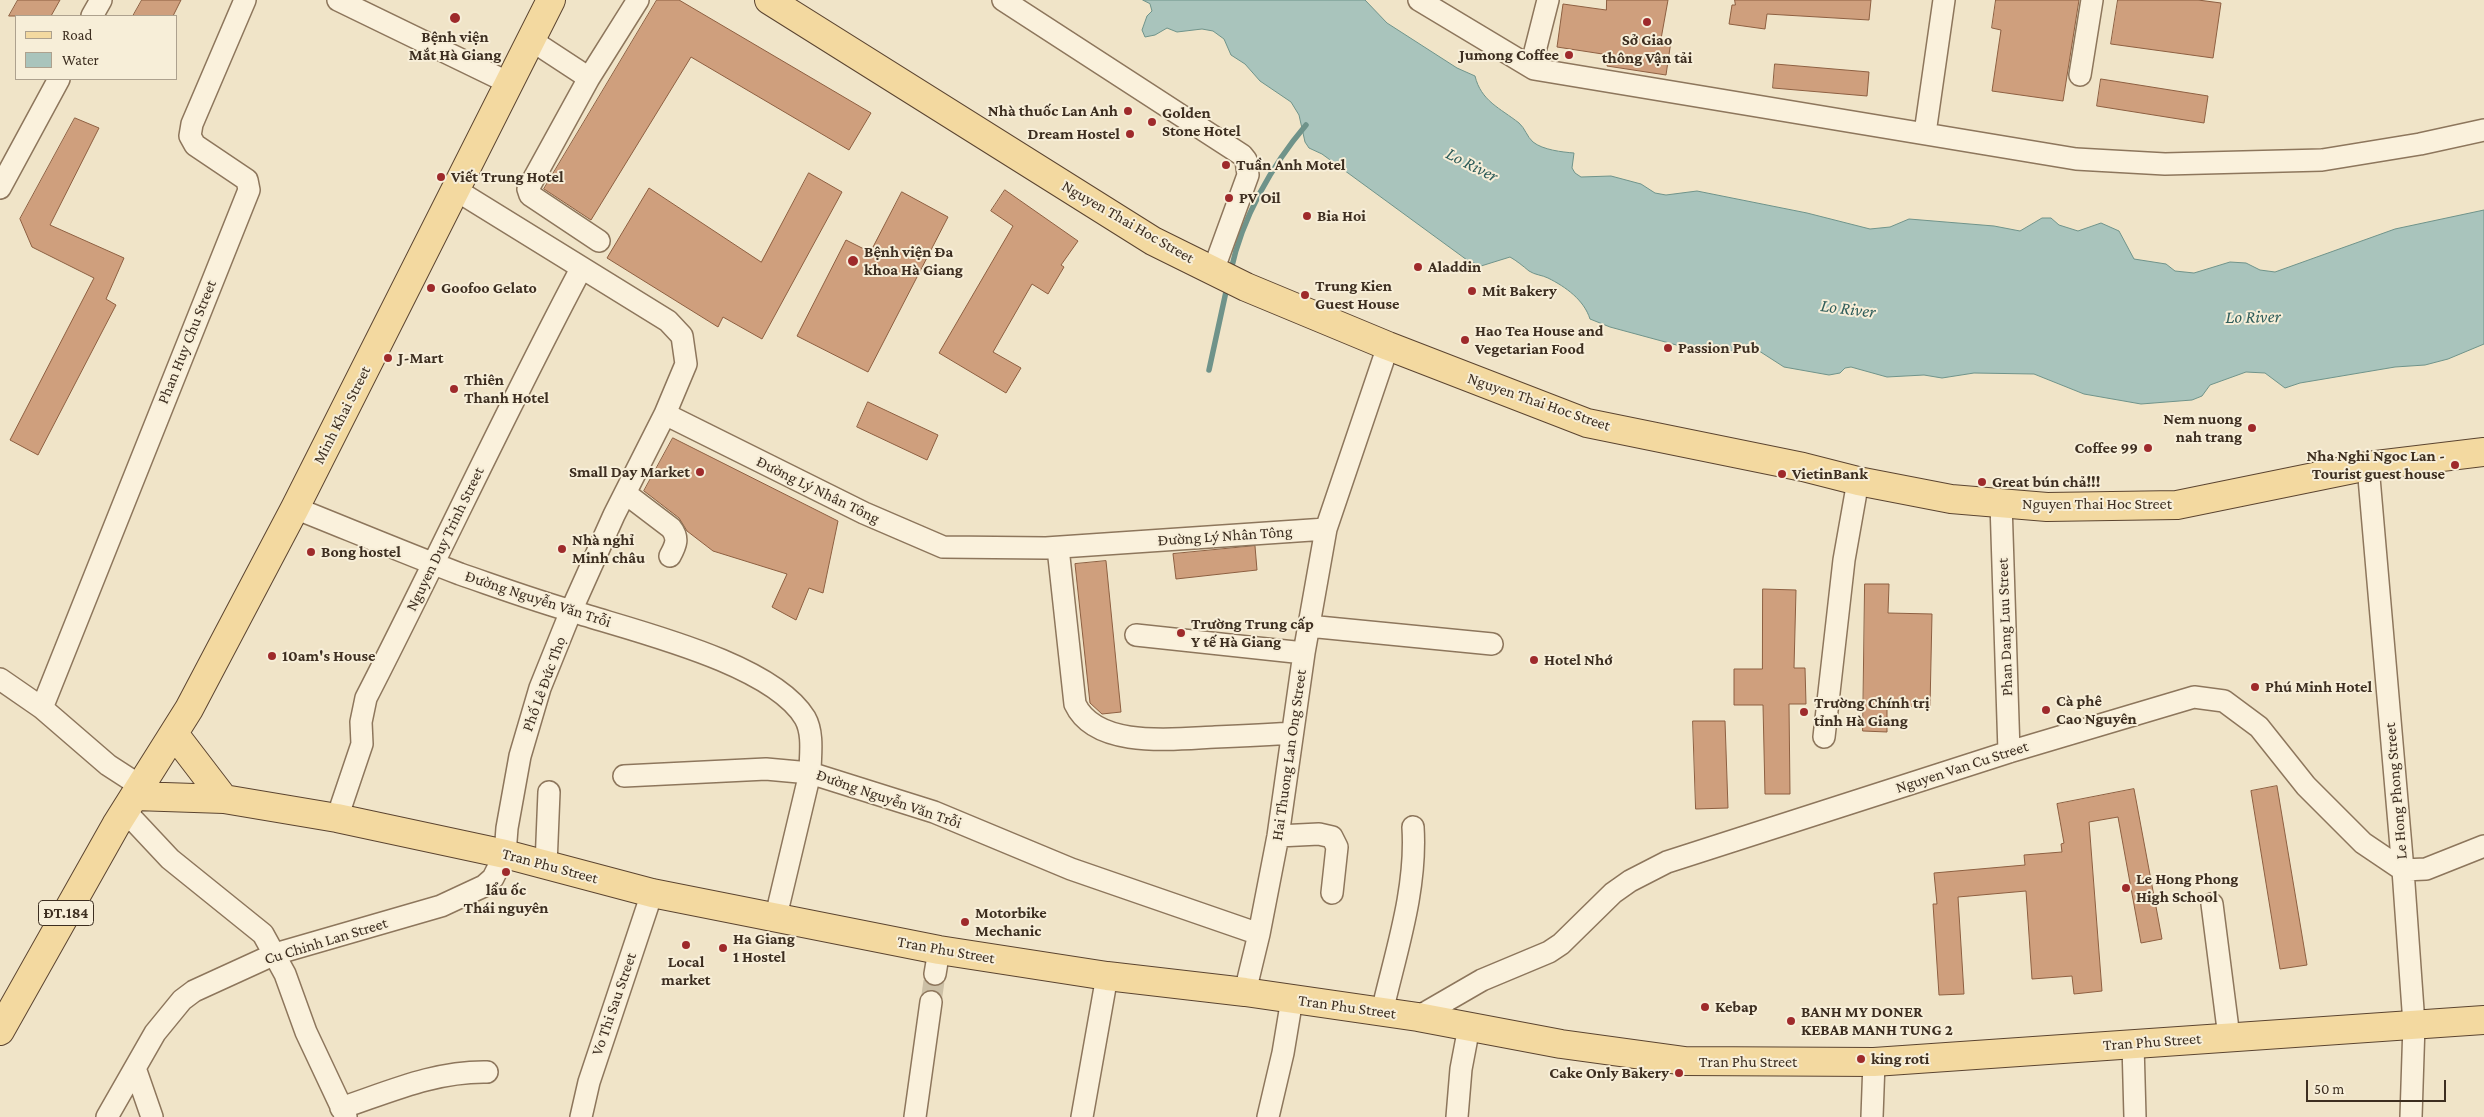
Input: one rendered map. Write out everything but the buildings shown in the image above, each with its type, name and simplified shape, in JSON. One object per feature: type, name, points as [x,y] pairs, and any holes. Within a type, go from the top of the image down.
[{"type":"main road","name":"Minh Khai Street","points":[[134,798],[175,735],[295,508],[551,0]]},
{"type":"main road","name":"Nguyen Thai Hoc Street","points":[[769,0],[1153,241],[1246,287],[1388,346],[1587,423],[1951,499],[2047,507],[2177,505],[2368,466],[2484,452]]},
{"type":"main road","points":[[175,735],[224,798]]},
{"type":"main road","name":"Tran Phu Street","points":[[134,798],[224,798],[337,818],[505,854],[652,893],[776,916],[937,962],[1107,976],[1245,992],[1418,1017],[1560,1044],[1685,1061],[1874,1062],[2484,1020]]},
{"type":"main road","name":"ĐT.184","points":[[0,1031],[134,798]]},
{"type":"street","points":[[93,15],[101,0]]},
{"type":"street","name":"Phan Huy Chu Street","points":[[42,708],[249,190],[247,180],[195,145],[190,136],[192,124],[245,0]]},
{"type":"street","points":[[338,0],[509,83]]},
{"type":"street","points":[[599,241],[530,195],[528,189],[589,78],[638,0]]},
{"type":"street","points":[[1003,0],[1242,155],[1246,160],[1248,175],[1215,272]]},
{"type":"street","points":[[1418,0],[1531,67],[2076,159],[2165,164],[2322,160],[2420,144],[2484,130]]},
{"type":"street","points":[[1531,67],[1548,0]]},
{"type":"street","points":[[1925,133],[1944,0]]},
{"type":"street","points":[[2080,75],[2092,0]]},
{"type":"street","points":[[531,40],[589,78]]},
{"type":"street","points":[[0,188],[58,80]]},
{"type":"street","points":[[456,190],[668,321],[682,336],[686,364],[665,414]]},
{"type":"street","name":"Nguyen Duy Trinh Street","points":[[337,818],[362,744],[361,722],[366,698],[435,564],[522,379],[581,269]]},
{"type":"street","name":"Hai Thuong Lan Ong Street","points":[[1259,934],[1278,836],[1308,626],[1326,529],[1388,346]]},
{"type":"street","name":"Phố Lê Đức Thọ","points":[[505,854],[507,828],[520,756],[540,688],[571,611],[625,493],[665,414]]},
{"type":"street","name":"Đường Lý Nhân Tông","points":[[665,414],[864,514],[931,544],[958,548],[1058,548],[1326,529]]},
{"type":"street","name":"Le Hong Phong Street","points":[[2368,466],[2403,870],[2414,1024],[2411,1117]]},
{"type":"street","points":[[1824,737],[1844,560],[1858,481]]},
{"type":"street","points":[[625,493],[671,528],[676,534],[676,545],[670,556]]},
{"type":"street","name":"Phan Dang Luu Street","points":[[2001,503],[2009,752]]},
{"type":"street","name":"Đường Nguyễn Văn Trỗi","points":[[295,508],[435,564],[571,611],[698,650],[723,660],[776,689],[805,718],[811,737],[810,774],[934,812],[1071,869],[1259,934]]},
{"type":"street","points":[[1058,548],[1075,704],[1079,713],[1086,719],[1107,731],[1145,739],[1292,733]]},
{"type":"street","points":[[1308,626],[1492,644]]},
{"type":"street","points":[[1136,635],[1304,653]]},
{"type":"street","points":[[0,679],[42,708],[108,765],[134,798],[170,859],[263,934],[275,954],[306,1032],[343,1112],[438,1076],[460,1072],[487,1072]]},
{"type":"street","name":"Nguyen Van Cu Street","points":[[1418,1017],[1482,980],[1549,952],[1561,944],[1613,893],[1630,880],[1667,862],[2009,752],[2194,697],[2224,701],[2259,728],[2306,786],[2363,843],[2403,870]]},
{"type":"street","points":[[624,776],[766,769],[810,774],[776,916]]},
{"type":"street","points":[[546,865],[549,792]]},
{"type":"street","points":[[1382,1012],[1412,882],[1415,856],[1413,827]]},
{"type":"street","points":[[1278,836],[1319,834],[1332,837],[1336,847],[1332,893]]},
{"type":"street","points":[[2403,870],[2426,869],[2484,846]]},
{"type":"street","name":"Cu Chinh Lan Street","points":[[107,1117],[155,1033],[182,1000],[194,991],[275,954],[441,906],[484,886],[493,878],[505,854]]},
{"type":"street","name":"Vo Thi Sau Street","points":[[581,1117],[588,1082],[652,893]]},
{"type":"street","points":[[2212,904],[2229,1037]]},
{"type":"street","points":[[1245,992],[1259,934]]},
{"type":"street","points":[[1082,1117],[1107,976]]},
{"type":"street","points":[[1268,1117],[1283,1053],[1292,999]]},
{"type":"street","points":[[915,1117],[931,1002]]},
{"type":"street","points":[[1456,1117],[1461,1069],[1469,1027]]},
{"type":"street","points":[[2133,1044],[2135,1117]]},
{"type":"street","points":[[1872,1117],[1874,1062]]},
{"type":"street","points":[[134,1068],[152,1117]]},
{"type":"water","name":"Lo River","points":[[1143,0],[1365,0],[1387,23],[1457,68],[1475,76],[1478,85],[1487,98],[1519,123],[1529,138],[1537,145],[1547,149],[1574,153],[1572,168],[1581,177],[1611,176],[1641,184],[1655,193],[1666,195],[1697,191],[1807,213],[1870,229],[1890,227],[1909,219],[1994,226],[2020,231],[2042,218],[2051,218],[2059,225],[2078,231],[2101,223],[2119,231],[2134,259],[2166,264],[2175,271],[2194,273],[2230,262],[2246,263],[2260,270],[2275,272],[2395,229],[2484,210],[2484,344],[2448,359],[2425,365],[2395,367],[2300,383],[2285,388],[2265,373],[2246,372],[2210,385],[2202,396],[2192,400],[2141,404],[2084,394],[2034,374],[1974,373],[1942,378],[1924,375],[1887,377],[1851,367],[1845,368],[1840,373],[1829,375],[1784,367],[1756,349],[1706,353],[1610,327],[1590,319],[1579,300],[1568,290],[1548,278],[1531,272],[1510,257],[1481,266],[1467,260],[1322,154],[1309,148],[1305,142],[1299,115],[1291,102],[1260,81],[1245,64],[1231,55],[1224,39],[1213,31],[1202,29],[1177,32],[1167,28],[1155,35],[1145,37],[1142,30],[1147,16],[1152,11],[1150,4]]},
{"type":"waterway","points":[[1231,270],[1243,231],[1260,193],[1281,157],[1306,125]]},
{"type":"waterway","points":[[1209,370],[1227,287]]},
{"type":"tunnel","points":[[931,1002],[935,974]]},
{"type":"place","name":"Bệnh viện Mắt Hà Giang","points":[[455,18]]},
{"type":"place","name":"Sở Giao thông Vận tải","points":[[1647,22]]},
{"type":"place","name":"Jumong Coffee","points":[[1569,55]]},
{"type":"place","name":"Nhà thuốc Lan Anh","points":[[1128,111]]},
{"type":"place","name":"Golden Stone Hotel","points":[[1152,122]]},
{"type":"place","name":"Dream Hostel","points":[[1130,134]]},
{"type":"place","name":"Tuần Anh Motel","points":[[1226,165]]},
{"type":"place","name":"Viết Trung Hotel","points":[[441,177]]},
{"type":"place","name":"PV Oil","points":[[1229,198]]},
{"type":"place","name":"Bia Hoi","points":[[1307,216]]},
{"type":"place","name":"Bệnh viện Đa khoa Hà Giang","points":[[853,261]]},
{"type":"place","name":"Aladdin","points":[[1418,267]]},
{"type":"place","name":"Goofoo Gelato","points":[[431,288]]},
{"type":"place","name":"Mit Bakery","points":[[1472,291]]},
{"type":"place","name":"Trung Kien Guest House","points":[[1305,295]]},
{"type":"place","name":"Hao Tea House and Vegetarian Food","points":[[1465,340]]},
{"type":"place","name":"Passion Pub","points":[[1668,348]]},
{"type":"place","name":"J-Mart","points":[[388,358]]},
{"type":"place","name":"Thiên Thanh Hotel","points":[[454,389]]},
{"type":"place","name":"Nem nuong nah trang","points":[[2252,428]]},
{"type":"place","name":"Coffee 99","points":[[2148,448]]},
{"type":"place","name":"Nha Nghi Ngoc Lan - Tourist guest house","points":[[2455,465]]},
{"type":"place","name":"Small Day Market","points":[[700,472]]},
{"type":"place","name":"VietinBank","points":[[1782,474]]},
{"type":"place","name":"Great bún chả!!!","points":[[1982,482]]},
{"type":"place","name":"Nhà nghỉ Minh châu","points":[[562,549]]},
{"type":"place","name":"Bong hostel","points":[[311,552]]},
{"type":"place","name":"Trường Trung cấp Y tế Hà Giang","points":[[1181,633]]},
{"type":"place","name":"10am's House","points":[[272,656]]},
{"type":"place","name":"Hotel Nhớ","points":[[1534,660]]},
{"type":"place","name":"Phú Minh Hotel","points":[[2255,687]]},
{"type":"place","name":"Cà phê Cao Nguyên","points":[[2046,710]]},
{"type":"place","name":"Trường Chính trị tỉnh Hà Giang","points":[[1804,712]]},
{"type":"place","name":"lẩu ốc Thái nguyên","points":[[506,872]]},
{"type":"place","name":"Le Hong Phong High School","points":[[2126,888]]},
{"type":"place","name":"Motorbike Mechanic","points":[[965,922]]},
{"type":"place","name":"Local market","points":[[686,945]]},
{"type":"place","name":"Ha Giang 1 Hostel","points":[[723,948]]},
{"type":"place","name":"Kebap","points":[[1705,1007]]},
{"type":"place","name":"BANH MY DONER KEBAB MANH TUNG 2","points":[[1791,1021]]},
{"type":"place","name":"king roti","points":[[1861,1059]]},
{"type":"place","name":"Cake Only Bakery","points":[[1679,1073]]}]
